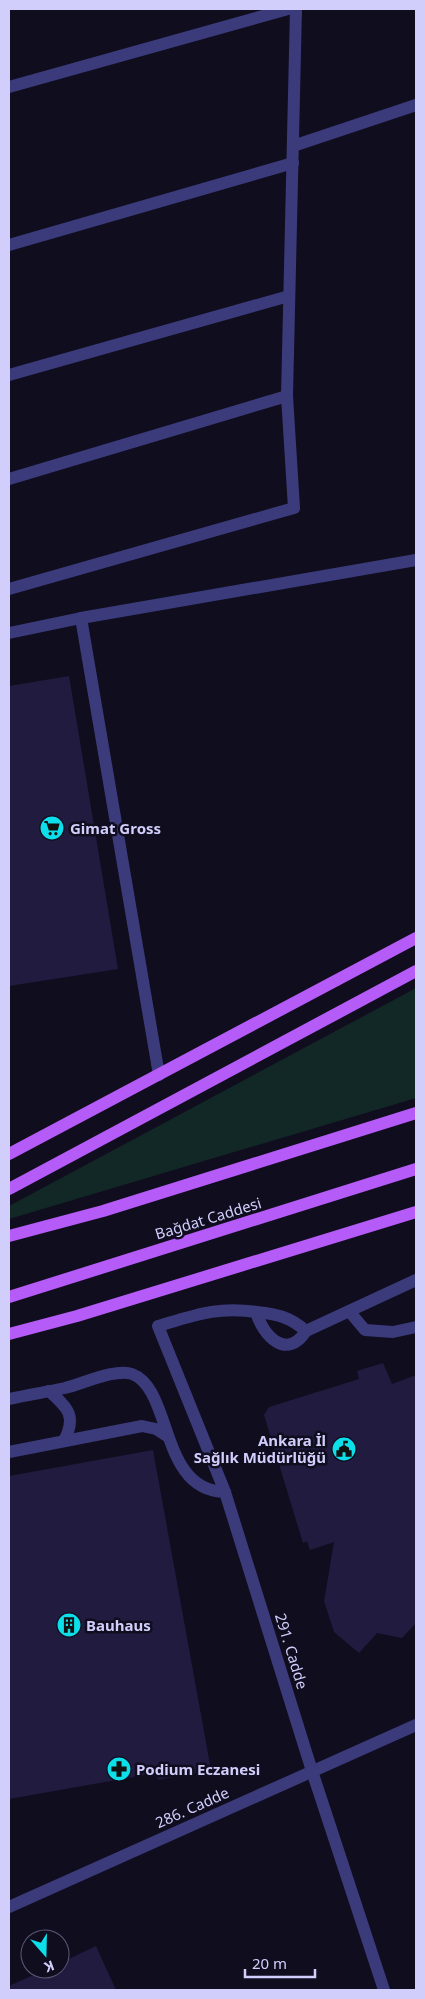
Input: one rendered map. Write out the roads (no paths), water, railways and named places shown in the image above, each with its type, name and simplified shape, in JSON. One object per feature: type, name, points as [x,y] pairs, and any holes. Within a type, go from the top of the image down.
[{"type":"main road","points":[[9,1154],[416,938]]},
{"type":"main road","points":[[9,1189],[416,971]]},
{"type":"main road","points":[[9,1236],[102,1211],[416,1113]]},
{"type":"main road","name":"Bağdat Caddesi","points":[[9,1297],[416,1169]]},
{"type":"main road","points":[[9,1334],[87,1314],[416,1212]]},
{"type":"street","points":[[9,87],[288,9]]},
{"type":"street","points":[[9,589],[294,508],[287,396],[296,9]]},
{"type":"street","points":[[293,146],[416,105]]},
{"type":"street","points":[[9,246],[293,163]]},
{"type":"street","points":[[9,375],[289,296]]},
{"type":"street","points":[[9,480],[287,396]]},
{"type":"street","points":[[9,633],[81,618],[416,560]]},
{"type":"street","points":[[81,618],[159,1075]]},
{"type":"street","points":[[306,1331],[284,1315],[256,1312],[261,1325],[277,1342],[286,1345],[301,1339],[306,1331],[416,1280]]},
{"type":"street","name":"291. Cadde","points":[[256,1312],[242,1309],[221,1309],[158,1326],[226,1492],[312,1771],[384,1990]]},
{"type":"street","points":[[349,1311],[365,1330],[393,1332],[416,1327]]},
{"type":"street","points":[[9,1399],[110,1375],[131,1374],[145,1384],[155,1403],[167,1436],[185,1469],[199,1486],[214,1492],[226,1492]]},
{"type":"street","points":[[48,1391],[67,1407],[71,1418],[70,1429],[64,1441]]},
{"type":"street","points":[[9,1452],[142,1426],[156,1429],[167,1436]]},
{"type":"street","name":"286. Cadde","points":[[9,1907],[416,1725]]},
{"type":"place","name":"Gimat Gross","points":[[52,828]]},
{"type":"place","name":"Ankara İl Sağlık Müdürlüğü","points":[[344,1449]]},
{"type":"place","name":"Bauhaus","points":[[69,1625]]},
{"type":"place","name":"Podium Eczanesi","points":[[119,1769]]}]
